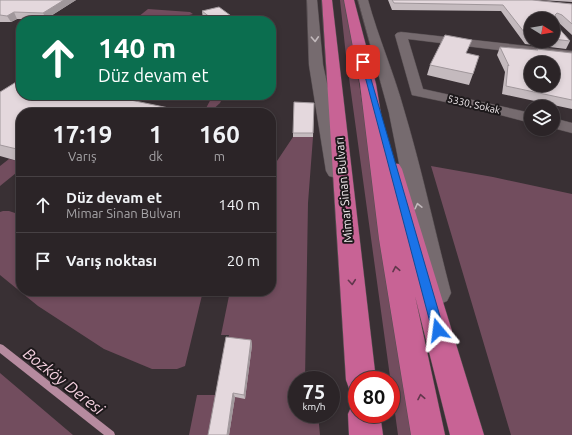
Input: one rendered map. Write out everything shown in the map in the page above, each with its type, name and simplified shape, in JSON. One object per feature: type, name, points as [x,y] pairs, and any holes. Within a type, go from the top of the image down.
[{"type":"highway","name":"Mimar Sinan Bulvarı","points":[[327,0],[360,371]]},
{"type":"highway","points":[[349,0],[366,73],[469,435]]},
{"type":"highway","points":[[366,73],[391,239],[428,435]]},
{"type":"highway","points":[[365,423],[366,435]]},
{"type":"main road","points":[[312,0],[316,65],[349,243]]},
{"type":"main road","points":[[363,0],[401,132],[469,435]]},
{"type":"street","name":"5330. Sokak","points":[[524,116],[471,103],[417,92],[401,35],[572,55]]},
{"type":"street","points":[[560,125],[572,128]]},
{"type":"shaded area","points":[[340,0],[346,0],[414,435],[398,435],[396,423],[400,423],[400,371],[389,371],[346,56]]},
{"type":"shaded area","points":[[148,9],[190,12],[193,14],[185,16],[139,16]]},
{"type":"shaded area","points":[[210,100],[222,100],[214,108],[206,108]]},
{"type":"shaded area","points":[[293,137],[313,137],[308,203],[305,371],[288,371],[288,423],[319,423],[320,435],[189,435],[197,395],[218,395],[245,398],[227,342],[229,335],[221,335],[229,296],[276,296],[276,162]]},
{"type":"shaded area","points":[[9,159],[16,161],[16,173],[0,186],[0,166]]},
{"type":"shaded area","points":[[431,166],[493,177],[572,194],[572,435],[511,435]]},
{"type":"shaded area","points":[[9,211],[16,213],[16,288],[0,275],[0,212]]},
{"type":"shaded area","points":[[26,296],[202,296],[185,366],[177,369],[152,369],[104,349],[38,306]]},
{"type":"shaded area","points":[[0,373],[73,435],[0,435]]},
{"type":"building","points":[[0,0],[64,0],[43,13],[14,12],[7,16],[0,15]]},
{"type":"building","points":[[392,0],[532,0],[572,4],[572,24],[560,14],[560,12],[524,12],[524,32],[503,5],[394,3]]},
{"type":"building","points":[[219,7],[231,16],[208,16],[202,11]]},
{"type":"building","points":[[560,30],[570,41],[560,40]]},
{"type":"building","points":[[445,35],[472,40],[466,53],[479,56],[473,74],[430,65]]},
{"type":"building","points":[[500,47],[572,53],[572,100],[534,92],[560,92],[560,56],[524,56],[524,90],[506,86],[508,65],[509,66]]},
{"type":"building","points":[[16,82],[16,100],[130,100],[169,108],[16,108],[16,149],[0,145],[0,92]]},
{"type":"building","points":[[294,102],[314,103],[313,133],[293,133]]},
{"type":"building","points":[[226,337],[251,340],[244,395],[233,393],[227,435],[208,435]]},
{"type":"waterway","name":"Bozköy Deresi","points":[[0,348],[111,435]]},
{"type":"route","points":[[363,62],[438,330]]}]
